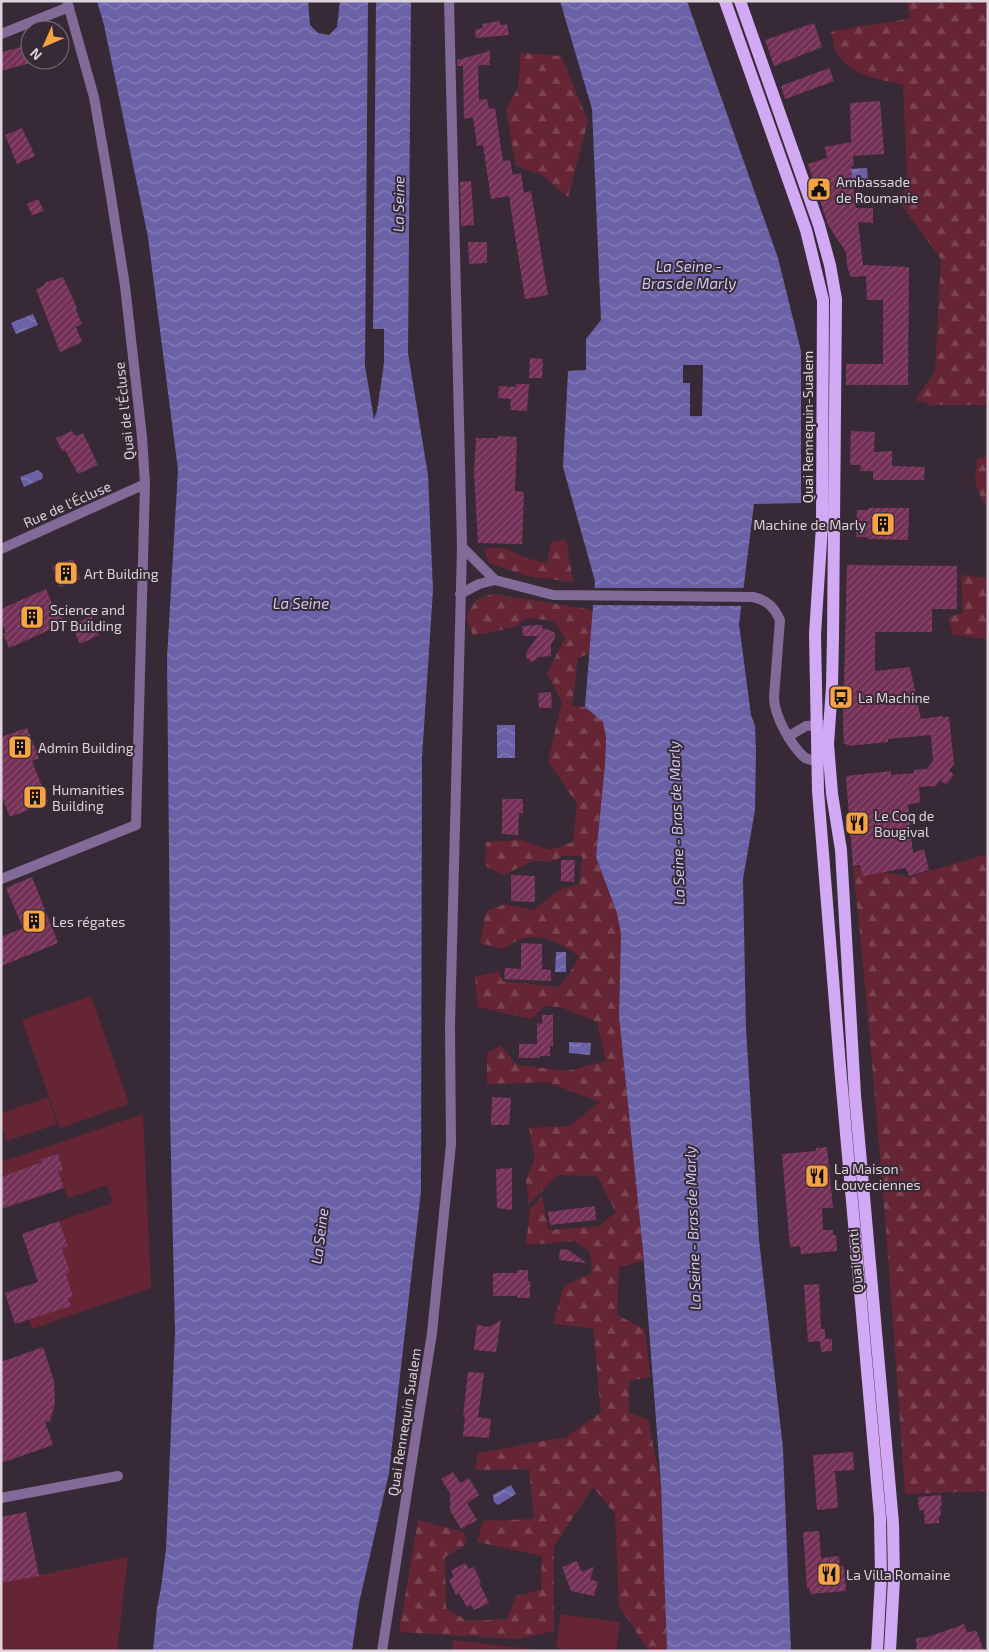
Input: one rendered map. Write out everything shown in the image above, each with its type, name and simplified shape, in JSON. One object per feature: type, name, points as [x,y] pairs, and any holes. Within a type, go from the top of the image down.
[{"type":"main road","name":"Quai Rennequin-Sualem","points":[[725,1],[806,230],[823,300],[822,526],[815,634],[816,725],[832,794],[842,868]]},
{"type":"main road","name":"Quai Rennequin-Sualem","points":[[740,1],[819,225],[830,266],[836,299],[834,637],[830,726],[823,761],[823,869]]},
{"type":"main road","name":"Quai Conti","points":[[842,868],[855,1096],[893,1523],[894,1580],[890,1651]]},
{"type":"main road","name":"Quai Conti","points":[[823,869],[880,1517],[881,1578],[877,1651]]},
{"type":"street","name":"Quai Rennequin Sualem","points":[[382,1651],[432,1333],[451,1144],[450,1026],[462,547],[449,1]]},
{"type":"street","points":[[1,34],[68,4]]},
{"type":"street","name":"Quai de l'Écluse","points":[[1,879],[136,825],[144,484],[142,437],[128,314],[110,184],[94,97],[68,4]]},
{"type":"street","name":"Rue de l'Écluse","points":[[1,549],[144,484]]},
{"type":"street","points":[[462,547],[495,580]]},
{"type":"street","points":[[460,594],[479,584],[495,580],[553,595],[753,597],[768,603],[776,611],[780,620],[774,707],[777,717],[788,736],[806,758],[823,761]]},
{"type":"street","points":[[788,736],[806,726],[830,726]]},
{"type":"street","points":[[1,1498],[118,1476]]},
{"type":"green space","points":[[907,1],[988,1],[988,405],[931,405],[915,400],[935,372],[941,259],[902,206],[907,174],[903,85],[857,71],[842,60],[834,47],[831,32],[910,18]]},
{"type":"green space","points":[[521,53],[561,56],[588,121],[568,197],[540,174],[516,166],[506,110],[518,88]]},
{"type":"green space","points":[[988,456],[988,504],[984,504],[975,482],[977,459]]},
{"type":"green space","points":[[566,539],[573,582],[526,576],[489,563],[484,548],[505,548],[525,558],[547,563],[551,542]]},
{"type":"green space","points":[[961,575],[988,578],[988,639],[953,635],[948,617],[963,613]]},
{"type":"green space","points":[[492,594],[594,610],[590,653],[578,658],[572,706],[585,707],[603,722],[606,738],[596,857],[617,913],[621,934],[619,1016],[644,1261],[619,1267],[617,1315],[645,1329],[650,1377],[629,1381],[629,1413],[648,1419],[661,1485],[667,1651],[649,1651],[619,1606],[615,1514],[593,1487],[554,1546],[554,1631],[517,1639],[399,1632],[418,1520],[464,1532],[467,1544],[445,1557],[446,1608],[467,1621],[507,1619],[516,1596],[541,1590],[542,1556],[477,1542],[483,1521],[534,1519],[529,1469],[475,1470],[478,1453],[566,1437],[601,1412],[593,1328],[553,1324],[564,1286],[592,1273],[590,1252],[574,1241],[526,1245],[530,1210],[542,1195],[548,1230],[599,1226],[616,1212],[597,1176],[558,1175],[529,1204],[526,1180],[535,1159],[529,1128],[569,1126],[600,1102],[547,1082],[487,1084],[487,1053],[501,1046],[517,1065],[567,1071],[606,1061],[597,1022],[561,1007],[545,1006],[531,1019],[478,1007],[475,977],[499,971],[502,981],[560,987],[580,957],[560,944],[545,938],[529,937],[521,939],[503,949],[480,943],[486,911],[505,904],[533,910],[561,889],[579,885],[582,856],[562,856],[555,861],[533,861],[504,875],[485,866],[486,842],[521,840],[550,850],[573,842],[577,804],[548,761],[562,702],[547,673],[565,638],[554,621],[527,618],[515,627],[473,636],[466,617],[476,600]]},
{"type":"green space","points":[[988,854],[988,1491],[905,1494],[882,1180],[853,866],[909,877]]},
{"type":"green space","points":[[91,996],[129,1104],[60,1128],[22,1020]]},
{"type":"green space","points":[[48,1097],[57,1124],[7,1141],[1,1125],[1,1113]]},
{"type":"green space","points":[[143,1114],[151,1288],[32,1329],[29,1319],[71,1306],[68,1298],[73,1296],[66,1274],[70,1272],[62,1248],[68,1245],[59,1221],[113,1203],[107,1185],[68,1198],[58,1171],[63,1169],[57,1154],[42,1159],[42,1162],[1,1177],[1,1162]]},
{"type":"green space","points":[[128,1557],[117,1651],[1,1651],[1,1583]]},
{"type":"green space","points":[[561,1614],[620,1622],[616,1651],[577,1651],[556,1648]]},
{"type":"green space","points":[[453,1640],[546,1651],[452,1651]]},
{"type":"water","name":"La Seine","points":[[97,1],[308,1],[310,25],[318,33],[329,35],[337,27],[340,1],[368,1],[365,366],[374,419],[377,411],[384,363],[384,329],[373,329],[376,1],[411,1],[408,353],[428,475],[433,590],[422,758],[421,1191],[389,1473],[359,1603],[352,1651],[153,1651],[166,1549],[175,1332],[170,1114],[167,658],[178,470],[148,237],[104,25]]},
{"type":"water","name":"La Seine - Bras de Marly","points":[[560,1],[687,1],[778,258],[801,351],[801,503],[754,504],[739,624],[751,715],[755,726],[756,750],[755,810],[743,879],[746,1028],[759,1240],[783,1448],[791,1651],[667,1651],[661,1485],[643,1251],[619,1016],[621,934],[617,913],[596,857],[606,738],[603,722],[585,707],[595,581],[563,467],[568,371],[586,370],[586,339],[601,320],[592,109]],"holes":[[[683,365],[703,365],[702,416],[690,416],[690,383],[683,383]]]},
{"type":"water","points":[[867,168],[868,180],[849,182],[848,169]]},
{"type":"water","points":[[33,314],[38,325],[16,334],[11,323]]},
{"type":"water","points":[[38,470],[43,474],[42,479],[24,487],[20,477]]},
{"type":"water","points":[[497,725],[515,725],[515,758],[497,758]]},
{"type":"water","points":[[556,952],[566,952],[566,972],[555,972]]},
{"type":"water","points":[[569,1042],[591,1043],[590,1055],[569,1053]]},
{"type":"water","points":[[511,1485],[516,1494],[498,1505],[494,1502],[493,1495]]},
{"type":"pier","points":[[592,588],[746,588],[744,606],[592,605]]},
{"type":"building","points":[[500,21],[500,25],[507,24],[509,35],[476,38],[475,30],[483,28],[482,24]]},
{"type":"building","points":[[814,23],[822,47],[774,66],[765,40]]},
{"type":"building","points":[[20,47],[20,66],[1,71],[1,52]]},
{"type":"building","points":[[490,51],[490,65],[478,65],[479,100],[487,99],[489,109],[495,108],[503,161],[510,160],[513,175],[521,173],[524,193],[531,191],[548,295],[525,299],[509,196],[491,199],[483,145],[477,146],[473,117],[464,119],[463,66],[457,66],[457,60]]},
{"type":"building","points":[[829,68],[834,81],[785,99],[781,86]]},
{"type":"building","points":[[880,101],[884,154],[853,156],[854,166],[851,167],[856,208],[873,208],[873,223],[858,222],[863,265],[909,267],[908,385],[846,385],[846,364],[883,364],[883,300],[867,300],[866,276],[851,277],[847,266],[846,252],[828,225],[808,164],[827,158],[825,147],[851,142],[850,103]]},
{"type":"building","points":[[22,128],[35,156],[17,164],[5,135]]},
{"type":"building","points":[[471,181],[474,225],[461,226],[460,182]]},
{"type":"building","points":[[38,199],[44,211],[32,215],[27,204]]},
{"type":"building","points":[[468,242],[487,242],[487,263],[469,264]]},
{"type":"building","points":[[63,277],[82,324],[76,327],[82,342],[60,352],[36,289],[45,285],[44,283]]},
{"type":"building","points":[[530,358],[543,359],[542,378],[529,378]]},
{"type":"building","points":[[516,384],[529,384],[527,411],[510,410],[511,399],[498,398],[499,386],[516,387]]},
{"type":"building","points":[[72,431],[75,436],[83,433],[98,465],[78,474],[65,450],[62,451],[56,438]]},
{"type":"building","points":[[851,431],[875,432],[874,452],[892,451],[892,466],[925,467],[924,480],[873,480],[873,471],[860,471],[861,465],[850,465]]},
{"type":"building","points":[[498,436],[517,437],[515,491],[524,492],[522,544],[478,543],[474,473],[476,438],[498,438]]},
{"type":"building","name":"Machine de Marly","points":[[868,508],[909,508],[908,540],[856,537],[857,510],[868,510]]},
{"type":"building","name":"Art Building","points":[[73,559],[80,579],[60,587],[52,566]]},
{"type":"building","points":[[847,565],[957,566],[957,609],[932,609],[932,632],[875,632],[875,671],[910,667],[921,719],[949,717],[954,764],[949,770],[954,775],[946,785],[940,780],[936,786],[919,787],[920,802],[908,805],[913,853],[924,849],[929,870],[909,876],[906,868],[863,876],[860,865],[853,866],[846,776],[891,771],[891,775],[914,773],[914,770],[927,769],[933,761],[931,735],[888,739],[888,742],[847,746],[847,744],[844,744]]},
{"type":"building","name":"Science and DT Building","points":[[46,589],[55,611],[59,610],[65,623],[9,648],[3,634],[6,633],[1,621],[1,609]]},
{"type":"building","points":[[92,616],[99,635],[80,644],[72,625]]},
{"type":"building","points":[[542,625],[542,630],[543,628],[555,633],[555,638],[551,644],[551,656],[539,657],[532,662],[526,657],[526,653],[538,636],[523,636],[522,626]]},
{"type":"building","points":[[551,692],[552,708],[539,708],[538,693]]},
{"type":"building","points":[[27,728],[39,758],[32,761],[48,802],[10,817],[1,795],[1,737]]},
{"type":"building","points":[[502,799],[523,799],[523,813],[519,813],[518,835],[502,834]]},
{"type":"building","points":[[561,860],[575,860],[574,882],[561,881]]},
{"type":"building","points":[[511,875],[535,876],[535,902],[511,901]]},
{"type":"building","name":"Les régates","points":[[32,877],[58,943],[1,966],[1,937],[23,928],[6,888]]},
{"type":"building","points":[[521,943],[542,944],[542,969],[551,970],[551,981],[504,979],[505,968],[521,969]]},
{"type":"building","points":[[542,1015],[553,1015],[553,1046],[550,1046],[550,1056],[519,1058],[519,1044],[537,1044],[537,1023],[542,1024]]},
{"type":"building","points":[[492,1097],[511,1098],[509,1125],[491,1125]]},
{"type":"building","points":[[827,1147],[833,1208],[822,1208],[823,1230],[833,1230],[833,1235],[836,1235],[837,1251],[801,1254],[800,1246],[790,1247],[782,1154],[816,1151],[816,1148]]},
{"type":"building","points":[[58,1154],[63,1170],[58,1171],[64,1188],[1,1209],[1,1177],[42,1162],[41,1159]]},
{"type":"building","points":[[512,1168],[512,1210],[497,1208],[496,1169]]},
{"type":"building","points":[[595,1206],[596,1220],[550,1225],[548,1212]]},
{"type":"building","points":[[59,1221],[68,1246],[62,1248],[70,1272],[66,1274],[73,1296],[68,1298],[71,1306],[15,1324],[5,1293],[38,1282],[22,1234]]},
{"type":"building","points":[[560,1249],[568,1250],[587,1263],[559,1260]]},
{"type":"building","points":[[517,1270],[528,1270],[530,1298],[493,1296],[493,1273],[517,1273]]},
{"type":"building","points":[[819,1284],[821,1329],[825,1329],[825,1339],[832,1339],[832,1351],[821,1352],[820,1341],[808,1342],[804,1285]]},
{"type":"building","points":[[501,1320],[496,1352],[474,1350],[477,1325],[489,1327]]},
{"type":"building","points":[[43,1347],[54,1381],[55,1403],[50,1421],[45,1422],[53,1445],[1,1463],[1,1362]]},
{"type":"building","points":[[468,1372],[484,1373],[478,1417],[491,1419],[489,1438],[463,1436]]},
{"type":"building","points":[[853,1452],[854,1470],[835,1471],[838,1508],[817,1510],[813,1455]]},
{"type":"building","points":[[453,1472],[460,1483],[469,1478],[479,1495],[467,1503],[477,1520],[461,1529],[450,1510],[450,1493],[441,1479]]},
{"type":"building","points":[[941,1495],[942,1505],[940,1506],[941,1516],[939,1516],[939,1523],[925,1524],[924,1510],[919,1510],[918,1497]]},
{"type":"building","points":[[26,1512],[39,1576],[1,1583],[1,1517]]},
{"type":"building","points":[[819,1531],[821,1558],[839,1556],[840,1566],[844,1566],[846,1591],[810,1594],[810,1588],[807,1588],[803,1532]]},
{"type":"building","points":[[577,1561],[582,1572],[594,1567],[590,1579],[598,1582],[594,1596],[571,1591],[562,1567]]},
{"type":"building","points":[[465,1563],[469,1569],[474,1567],[481,1582],[479,1583],[489,1603],[474,1610],[471,1605],[467,1607],[459,1593],[456,1595],[449,1580],[454,1577],[451,1571]]},
{"type":"building","points":[[964,1624],[967,1633],[976,1630],[984,1651],[917,1651],[916,1638],[928,1637]]},
{"type":"place","name":"Ambassade de Roumanie","points":[[819,189]]},
{"type":"place","name":"Machine de Marly","points":[[883,524]]},
{"type":"place","name":"Art Building","points":[[66,573]]},
{"type":"place","name":"Science and DT Building","points":[[32,617]]},
{"type":"place","name":"La Machine","points":[[841,697]]},
{"type":"place","name":"Admin Building","points":[[20,747]]},
{"type":"place","name":"Humanities Building","points":[[35,797]]},
{"type":"place","name":"Le Coq de Bougival","points":[[857,823]]},
{"type":"place","name":"Les régates","points":[[34,921]]},
{"type":"place","name":"La Maison Louveciennes","points":[[817,1176]]},
{"type":"place","name":"La Villa Romaine","points":[[829,1574]]}]
